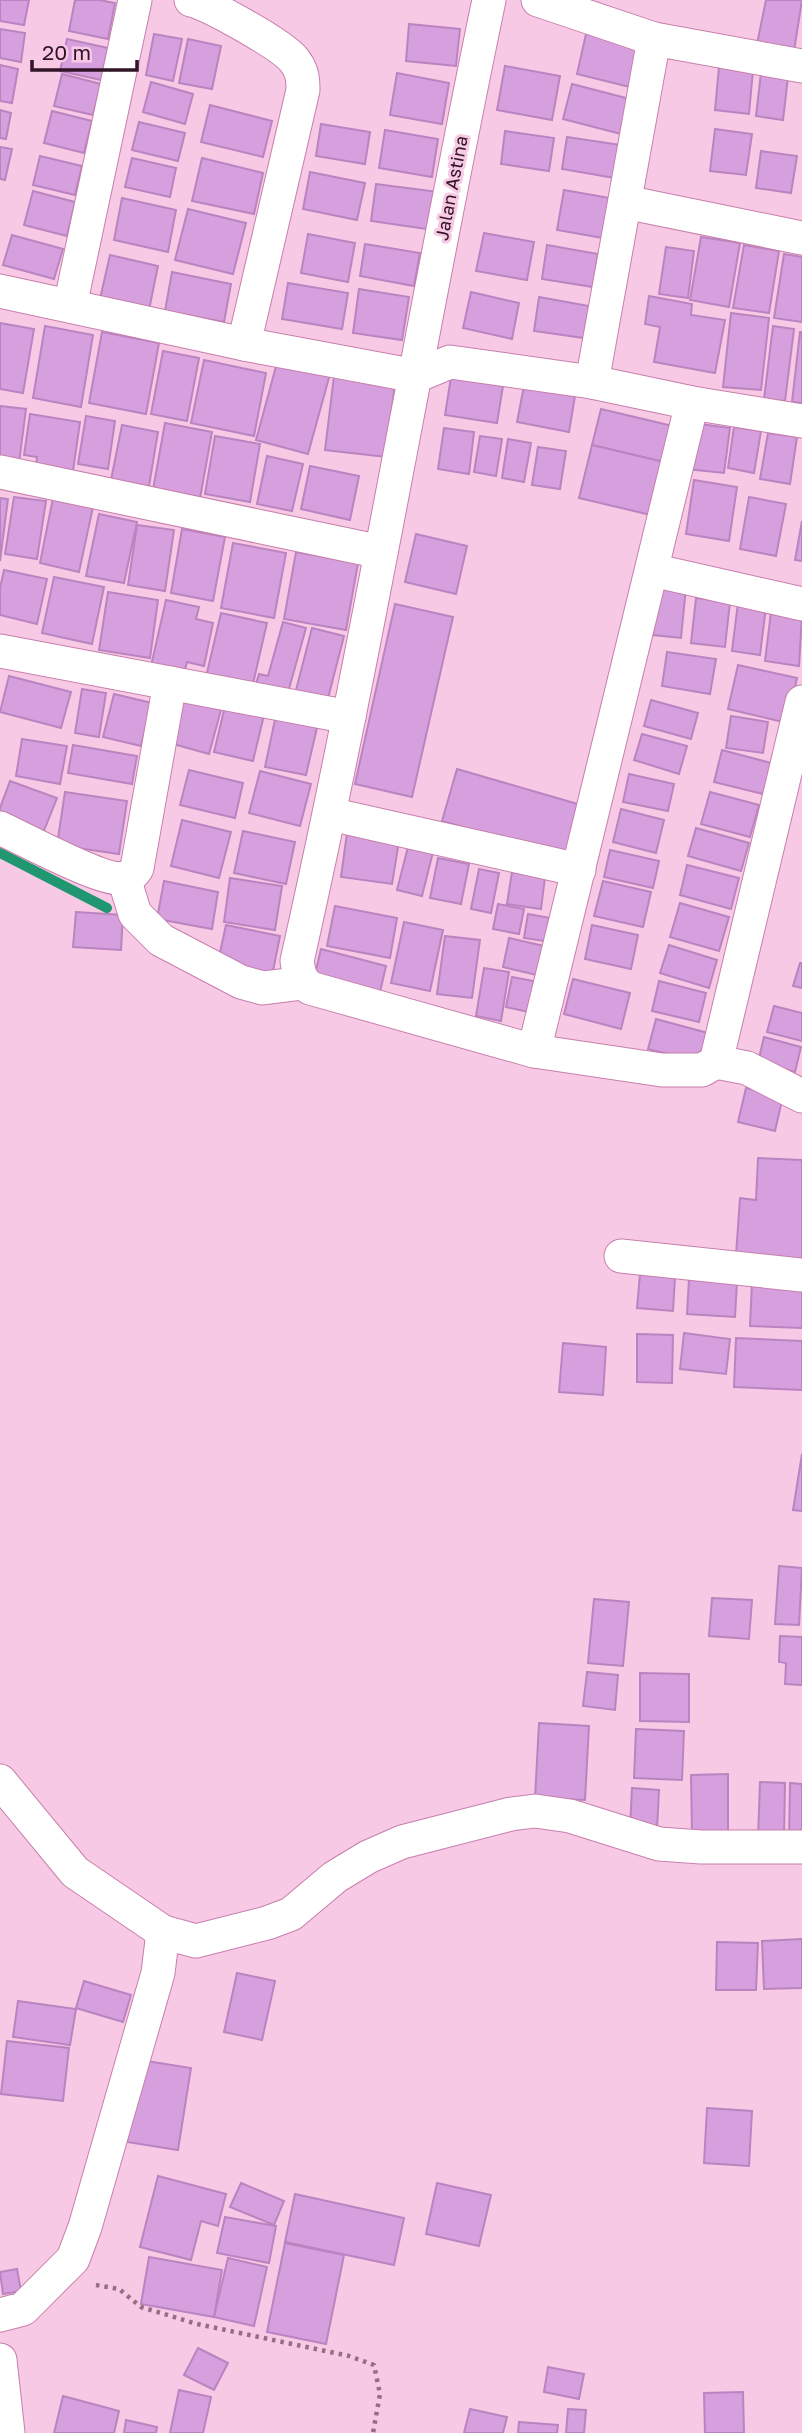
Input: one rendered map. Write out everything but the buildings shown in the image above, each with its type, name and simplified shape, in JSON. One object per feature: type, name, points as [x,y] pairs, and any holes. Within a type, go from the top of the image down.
[{"type":"street","points":[[71,306],[135,0]]},
{"type":"street","points":[[191,0],[203,3],[260,36],[293,58],[303,73],[303,90],[244,344]]},
{"type":"street","name":"Jalan Astina","points":[[303,982],[297,961],[330,814],[489,0]]},
{"type":"street","points":[[538,0],[654,39],[802,66]]},
{"type":"street","points":[[592,382],[654,39]]},
{"type":"street","points":[[625,202],[802,238]]},
{"type":"street","points":[[0,291],[244,344],[416,376],[450,362],[592,382],[692,403],[802,421]]},
{"type":"street","points":[[534,1051],[692,403]]},
{"type":"street","points":[[0,472],[381,552]]},
{"type":"street","points":[[652,569],[802,604]]},
{"type":"street","points":[[0,651],[349,717]]},
{"type":"street","points":[[0,828],[103,876],[124,878],[132,875],[137,868],[170,683]]},
{"type":"street","points":[[716,1062],[802,702]]},
{"type":"street","points":[[330,814],[579,870]]},
{"type":"street","points":[[124,878],[135,914],[161,940],[241,982],[263,989],[303,982],[310,988],[534,1051],[662,1070],[702,1070],[716,1062],[747,1068],[802,1096]]},
{"type":"street","points":[[621,1255],[802,1275]]},
{"type":"street","points":[[0,1781],[75,1872],[163,1932],[196,1941],[291,1914],[335,1877],[368,1857],[402,1842],[511,1814],[535,1811],[570,1816],[659,1844],[701,1847],[802,1847]]},
{"type":"street","points":[[0,2315],[23,2309],[73,2259],[85,2227],[158,1973],[163,1932]]},
{"type":"street","points":[[0,2360],[8,2433]]},
{"type":"path","points":[[54,2277],[119,2289],[141,2307],[197,2324],[349,2356],[374,2365],[380,2394],[373,2433]]},
{"type":"waterway","points":[[0,853],[107,908]]}]
